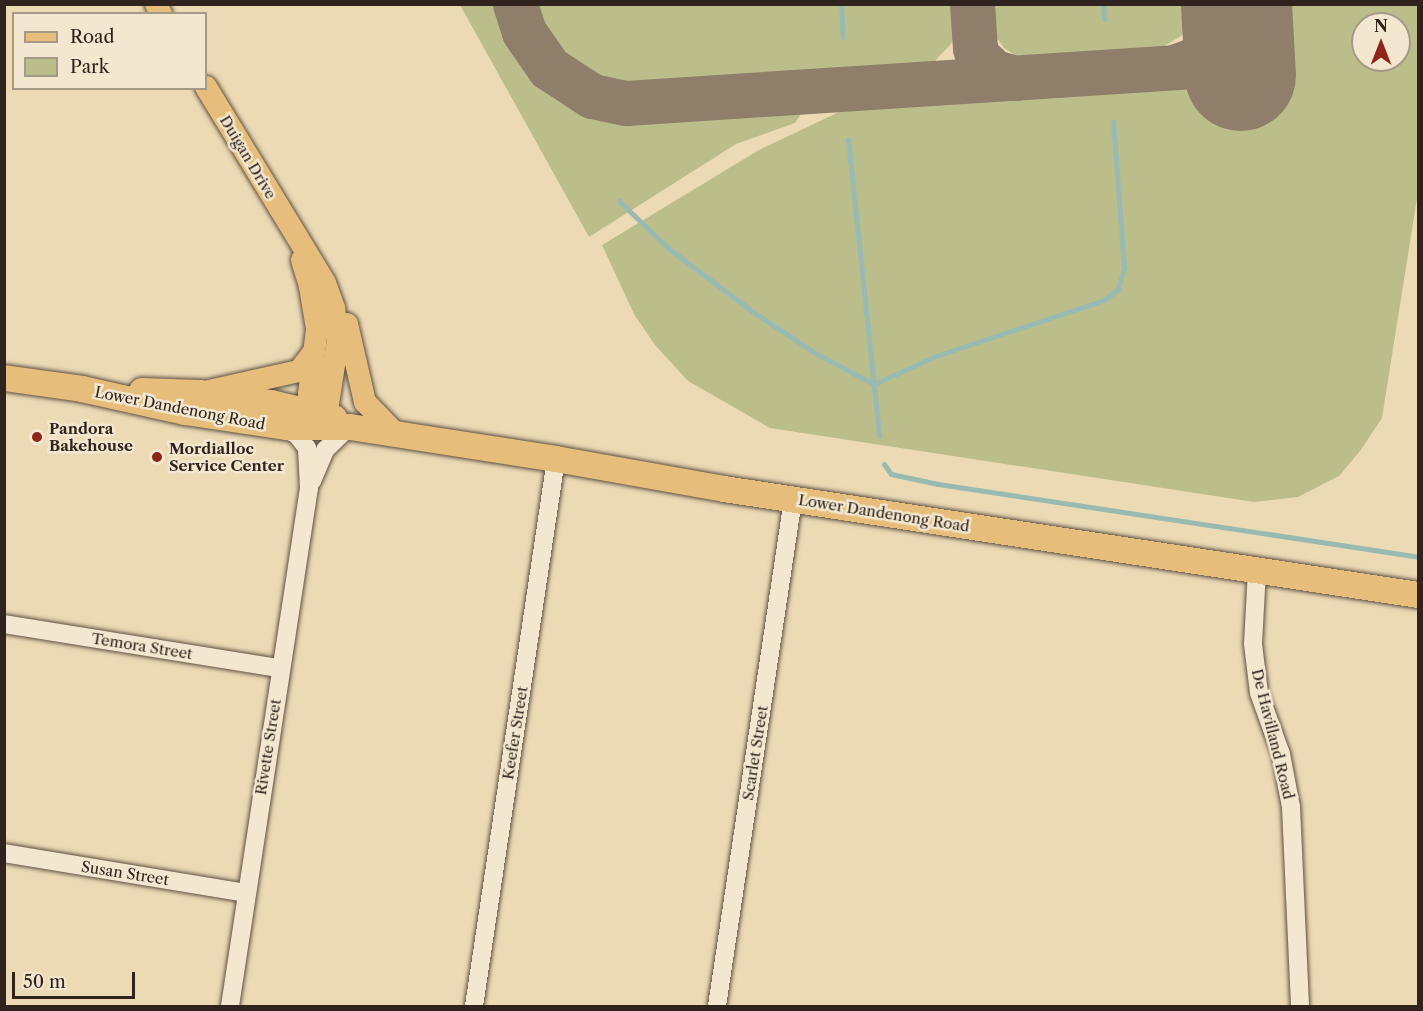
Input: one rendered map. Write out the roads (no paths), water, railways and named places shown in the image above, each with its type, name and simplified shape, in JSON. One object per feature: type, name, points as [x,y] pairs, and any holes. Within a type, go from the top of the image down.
[{"type":"highway","name":"Lower Dandenong Road","points":[[4,378],[82,389],[184,412],[275,426],[317,421]]},
{"type":"highway","name":"Lower Dandenong Road","points":[[82,389],[199,393],[349,427],[793,499],[1419,595]]},
{"type":"main road","name":"Duigan Drive","points":[[207,89],[326,283],[334,308],[338,340],[317,421]]},
{"type":"main road","name":"Duigan Drive","points":[[291,228],[315,311],[317,421]]},
{"type":"main road","points":[[326,283],[348,327],[364,402],[373,414],[396,434]]},
{"type":"main road","points":[[199,393],[299,371],[314,352]]},
{"type":"street","name":"Rivette Street","points":[[230,1006],[309,488],[308,452],[303,439],[287,429],[275,426]]},
{"type":"street","name":"Rivette Street","points":[[309,488],[325,450],[349,427]]},
{"type":"street","name":"Keefer Street","points":[[474,1006],[556,459]]},
{"type":"street","name":"Scarlet Street","points":[[717,1006],[793,499]]},
{"type":"street","name":"De Havilland Road","points":[[1257,570],[1253,644],[1259,693],[1281,754],[1291,807],[1300,1006]]},
{"type":"street","name":"Temora Street","points":[[4,624],[280,668]]},
{"type":"street","name":"Susan Street","points":[[4,853],[246,893]]},
{"type":"waterway","points":[[841,4],[843,37]]},
{"type":"waterway","points":[[1103,4],[1104,19]]},
{"type":"waterway","points":[[619,201],[668,248],[756,314],[817,354],[874,384],[936,356],[1104,300],[1118,289],[1124,268],[1113,121]]},
{"type":"waterway","points":[[848,139],[879,436]]},
{"type":"waterway","points":[[884,464],[891,474],[938,484],[1418,557]]},
{"type":"place","name":"Pandora Bakehouse","points":[[37,437]]},
{"type":"place","name":"Mordialloc Service Center","points":[[157,457]]}]
